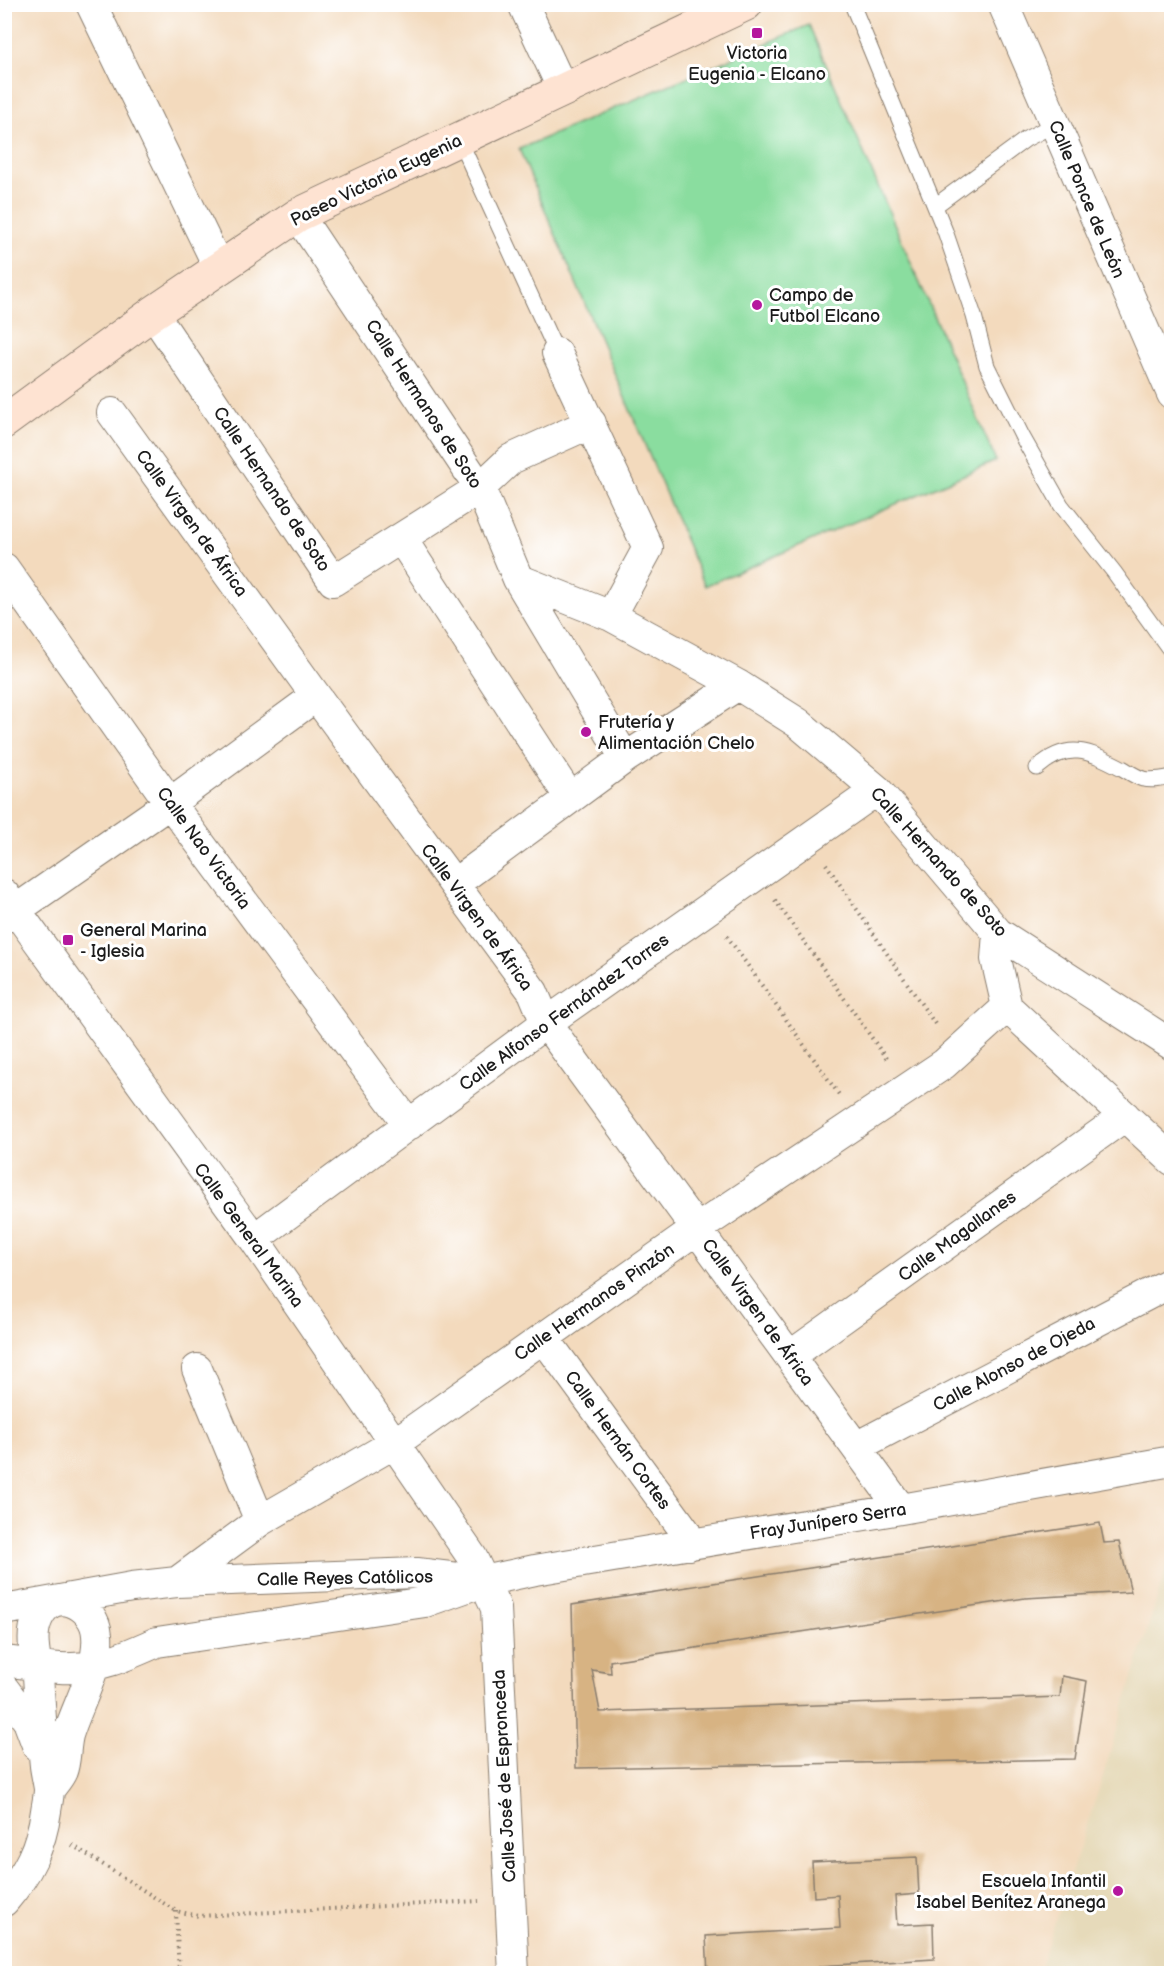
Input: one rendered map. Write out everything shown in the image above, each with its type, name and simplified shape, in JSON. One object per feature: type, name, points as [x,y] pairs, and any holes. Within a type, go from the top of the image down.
[{"type":"street","points":[[91,4],[219,268]]},
{"type":"street","points":[[523,4],[563,90]]},
{"type":"street","name":"Paseo Victoria Eugenia","points":[[4,422],[153,313],[298,215],[746,4]]},
{"type":"street","name":"Calle Ponce de León","points":[[1003,4],[1172,394]]},
{"type":"street","name":"Calle Hermanos de Soto","points":[[298,215],[480,488],[518,579],[624,758]]},
{"type":"street","name":"Calle Hernando de Soto","points":[[153,313],[333,581],[480,488],[511,459],[591,423]]},
{"type":"street","points":[[557,353],[648,548],[611,616]]},
{"type":"street","name":"Calle Virgen de África","points":[[112,413],[533,992],[546,1023],[901,1509]]},
{"type":"street","points":[[400,538],[570,798]]},
{"type":"street","name":"Calle Nao Victoria","points":[[4,568],[170,803],[409,1125]]},
{"type":"street","name":"Calle Hernando de Soto","points":[[518,579],[611,616],[738,685],[798,723],[877,790],[998,933],[1172,1045]]},
{"type":"street","points":[[454,884],[624,758],[738,685]]},
{"type":"street","points":[[8,907],[170,803],[316,696]]},
{"type":"street","name":"Calle Alfonso Fernández Torres","points":[[254,1239],[546,1023],[877,790]]},
{"type":"street","name":"Calle General Marina","points":[[8,907],[254,1239],[472,1557],[484,1581]]},
{"type":"street","points":[[998,933],[996,959],[1007,1007],[1172,1160]]},
{"type":"street","name":"Calle Hermanos Pinzón","points":[[177,1582],[260,1521],[395,1443],[697,1229],[956,1055],[1007,1007]]},
{"type":"street","name":"Calle Magallanes","points":[[790,1356],[1125,1116]]},
{"type":"street","name":"Calle Alonso de Ojeda","points":[[856,1447],[1172,1282]]},
{"type":"street","name":"Calle Hernán Cortes","points":[[544,1338],[685,1531],[689,1545]]},
{"type":"street","points":[[197,1369],[260,1521]]},
{"type":"street","name":"Fray Junípero Serra","points":[[484,1581],[901,1509],[1170,1457]]},
{"type":"street","name":"Calle Reyes Católicos","points":[[4,1610],[132,1587],[177,1582],[417,1574],[484,1581]]},
{"type":"street","name":"Calle Reyes Católicos","points":[[4,1661],[60,1668],[93,1666],[126,1656],[157,1642],[425,1602],[484,1581]]},
{"type":"street","name":"Calle José de Espronceda","points":[[484,1581],[496,1608],[514,1974]]},
{"type":"street","points":[[4,1901],[35,1856],[44,1827],[47,1778],[37,1665],[32,1640],[34,1626],[40,1614],[48,1606],[58,1600],[68,1600],[87,1611],[93,1620],[97,1635],[93,1666],[68,1736],[62,1770],[47,1778]]},
{"type":"street","points":[[4,1689],[28,1721],[47,1778]]},
{"type":"lane","points":[[852,4],[935,206],[974,316],[987,366],[1023,438],[1061,506],[1114,572],[1168,646],[1172,648]]},
{"type":"lane","points":[[935,206],[1026,139],[1055,124]]},
{"type":"lane","points":[[459,139],[557,353]]},
{"type":"lane","points":[[1037,768],[1056,754],[1080,750],[1096,754],[1143,779],[1158,780],[1172,777]]},
{"type":"path","points":[[808,838],[956,1055]]},
{"type":"path","points":[[757,875],[908,1088]]},
{"type":"path","points":[[708,909],[858,1122]]},
{"type":"path","points":[[44,1827],[176,1911],[199,1916],[510,1900]]},
{"type":"path","points":[[176,1911],[179,1974]]},
{"type":"shaded area","name":"Escuela Infantil Isabel Benítez Aranega","points":[[1171,1552],[1171,1973],[1038,1973],[1100,1786]]},
{"type":"green space","name":"Campo de Futbol Elcano","points":[[809,25],[996,461],[705,586],[519,149]]},
{"type":"building","points":[[1100,1523],[1104,1543],[1119,1542],[1131,1592],[1025,1598],[610,1661],[611,1673],[592,1670],[600,1712],[1060,1697],[1062,1676],[1087,1681],[1075,1759],[576,1768],[572,1605]]},
{"type":"building","points":[[917,1857],[919,1894],[895,1896],[897,1925],[933,1923],[934,1959],[819,1966],[819,1974],[708,1974],[706,1936],[840,1928],[838,1895],[814,1897],[812,1862]]},
{"type":"place","name":"Victoria Eugenia - Elcano","points":[[757,33]]},
{"type":"place","name":"Campo de Futbol Elcano","points":[[757,305]]},
{"type":"place","name":"Frutería y Alimentación Chelo","points":[[586,732]]},
{"type":"place","name":"General Marina - Iglesia","points":[[68,940]]},
{"type":"place","name":"Escuela Infantil Isabel Benítez Aranega","points":[[1118,1891]]}]
